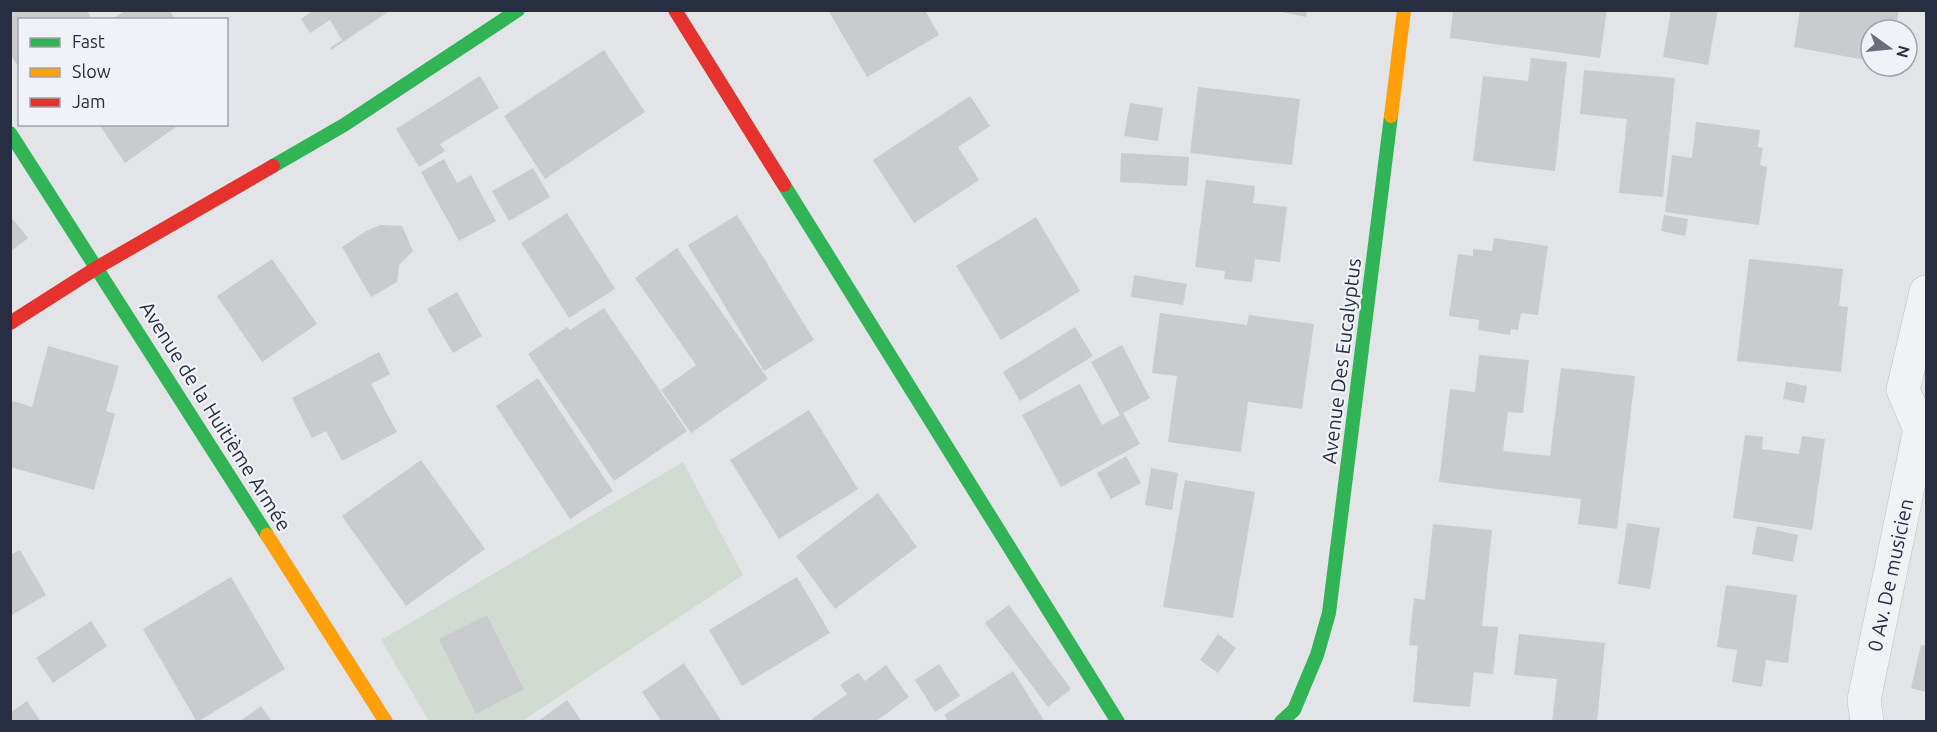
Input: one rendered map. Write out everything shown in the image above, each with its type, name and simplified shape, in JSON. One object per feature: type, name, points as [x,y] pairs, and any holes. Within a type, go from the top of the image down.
[{"type":"street","points":[[10,323],[98,267],[344,125],[518,10]]},
{"type":"street","points":[[675,10],[1118,722]]},
{"type":"street","name":"Avenue Des Eucalyptus","points":[[1281,722],[1294,710],[1317,654],[1329,614],[1404,10]]},
{"type":"street","name":"Avenue de la Huitième Armée","points":[[10,133],[98,267],[386,722]]},
{"type":"street","name":"0 Av. De musicien","points":[[1867,722],[1864,700],[1920,429],[1903,390],[1926,292]]},
{"type":"shaded area","points":[[683,462],[743,575],[522,721],[429,721],[381,640]]},
{"type":"building","points":[[10,10],[87,10],[91,18],[18,18],[18,66],[10,54]]},
{"type":"building","points":[[126,10],[170,10],[174,18],[114,18]]},
{"type":"building","points":[[314,10],[391,10],[331,50],[330,48],[342,40],[330,20],[310,33],[301,19]]},
{"type":"building","points":[[828,10],[925,10],[939,35],[867,77]]},
{"type":"building","points":[[1272,10],[1307,10],[1306,17]]},
{"type":"building","points":[[1453,10],[1607,10],[1600,58],[1450,38]]},
{"type":"building","points":[[1671,10],[1718,10],[1708,65],[1663,57]]},
{"type":"building","points":[[1800,10],[1899,10],[1897,18],[1859,18],[1859,59],[1794,47]]},
{"type":"building","points":[[604,50],[645,112],[545,179],[504,116]]},
{"type":"building","points":[[1531,58],[1567,62],[1555,171],[1473,161],[1483,76],[1528,81]]},
{"type":"building","points":[[1584,70],[1675,78],[1663,197],[1619,193],[1627,119],[1580,114]]},
{"type":"building","points":[[480,76],[499,108],[440,144],[445,151],[419,167],[396,129]]},
{"type":"building","points":[[1198,87],[1300,99],[1292,165],[1190,153]]},
{"type":"building","points":[[970,96],[990,126],[958,147],[979,180],[914,223],[873,160]]},
{"type":"building","points":[[1130,103],[1163,108],[1158,141],[1124,136]]},
{"type":"building","points":[[1696,122],[1760,130],[1758,147],[1763,148],[1760,165],[1767,167],[1759,225],[1665,212],[1672,155],[1692,158]]},
{"type":"building","points":[[100,126],[177,126],[125,163]]},
{"type":"building","points":[[1121,153],[1189,157],[1187,186],[1120,182]]},
{"type":"building","points":[[444,159],[457,183],[471,175],[496,221],[459,241],[421,172]]},
{"type":"building","points":[[533,168],[550,197],[509,221],[492,191]]},
{"type":"building","points":[[1206,180],[1255,186],[1253,203],[1287,207],[1280,262],[1255,259],[1252,282],[1224,279],[1225,271],[1195,267]]},
{"type":"building","points":[[567,213],[615,289],[569,318],[521,243]]},
{"type":"building","points":[[737,215],[814,340],[764,371],[688,245]]},
{"type":"building","points":[[1664,215],[1688,219],[1685,236],[1661,231]]},
{"type":"building","points":[[10,216],[28,238],[10,252]]},
{"type":"building","points":[[1036,217],[1080,291],[1001,340],[956,266]]},
{"type":"building","points":[[381,225],[402,226],[413,251],[399,265],[397,282],[371,297],[342,247],[366,231]]},
{"type":"building","points":[[1494,238],[1548,246],[1538,315],[1521,313],[1518,330],[1511,329],[1510,335],[1478,330],[1479,320],[1449,316],[1458,254],[1473,256],[1473,249],[1492,251]]},
{"type":"building","points":[[677,248],[768,379],[691,433],[661,390],[696,365],[635,278]]},
{"type":"building","points":[[272,259],[317,324],[262,362],[217,296]]},
{"type":"building","points":[[1749,259],[1843,269],[1839,306],[1848,307],[1841,372],[1737,361]]},
{"type":"building","points":[[1134,275],[1187,284],[1183,305],[1131,297]]},
{"type":"building","points":[[457,292],[482,336],[453,353],[427,309]]},
{"type":"building","points":[[604,308],[687,431],[614,481],[528,354],[567,327],[570,330]]},
{"type":"building","points":[[1160,313],[1247,325],[1249,315],[1314,324],[1302,409],[1248,402],[1241,452],[1168,442],[1177,376],[1152,373]]},
{"type":"building","points":[[1075,327],[1093,356],[1020,401],[1003,372]]},
{"type":"building","points":[[1122,345],[1150,398],[1123,413],[1140,444],[1061,487],[1022,415],[1080,384],[1102,425],[1120,415],[1091,362]]},
{"type":"building","points":[[48,346],[119,366],[106,411],[115,414],[94,490],[10,467],[10,410],[13,401],[32,407]]},
{"type":"building","points":[[379,352],[390,374],[371,384],[397,432],[342,461],[326,431],[312,438],[292,398]]},
{"type":"building","points":[[1479,355],[1529,360],[1523,413],[1508,412],[1503,451],[1550,456],[1561,368],[1635,376],[1617,529],[1578,524],[1581,499],[1439,482],[1450,389],[1475,392]]},
{"type":"building","points":[[538,378],[613,491],[570,519],[496,406]]},
{"type":"building","points":[[1786,382],[1807,386],[1804,403],[1783,399]]},
{"type":"building","points":[[809,410],[858,489],[779,539],[730,460]]},
{"type":"building","points":[[1745,435],[1763,437],[1762,449],[1799,454],[1802,436],[1825,439],[1812,530],[1733,518]]},
{"type":"building","points":[[1126,456],[1141,483],[1111,499],[1097,473]]},
{"type":"building","points":[[421,460],[485,549],[406,606],[342,516]]},
{"type":"building","points":[[1151,468],[1178,473],[1172,510],[1145,505]]},
{"type":"building","points":[[1185,480],[1255,492],[1233,618],[1163,607]]},
{"type":"building","points":[[878,493],[917,547],[835,609],[796,556]]},
{"type":"building","points":[[1627,523],[1660,528],[1650,589],[1618,584]]},
{"type":"building","points":[[1433,524],[1492,530],[1482,626],[1498,627],[1493,674],[1474,672],[1470,707],[1413,702],[1418,646],[1409,645],[1414,598],[1425,600]]},
{"type":"building","points":[[1757,526],[1798,535],[1793,562],[1752,554]]},
{"type":"building","points":[[20,550],[46,595],[10,616],[10,555]]},
{"type":"building","points":[[231,577],[285,669],[197,722],[143,629]]},
{"type":"building","points":[[797,577],[830,633],[742,686],[709,630]]},
{"type":"building","points":[[1726,585],[1797,595],[1788,663],[1766,660],[1762,687],[1732,682],[1737,650],[1717,647]]},
{"type":"building","points":[[1009,605],[1071,689],[1048,707],[985,623]]},
{"type":"building","points":[[487,615],[524,689],[476,714],[439,639]]},
{"type":"building","points":[[91,621],[107,646],[53,683],[36,658]]},
{"type":"building","points":[[1218,634],[1236,648],[1218,673],[1200,660]]},
{"type":"building","points":[[1519,634],[1605,643],[1597,722],[1552,722],[1557,679],[1514,675]]},
{"type":"building","points":[[1921,645],[1926,646],[1926,692],[1911,688]]},
{"type":"building","points":[[684,663],[722,722],[662,722],[642,692]]},
{"type":"building","points":[[939,664],[960,696],[935,712],[915,680]]},
{"type":"building","points":[[886,665],[909,697],[875,722],[814,722],[812,719],[847,694],[840,685],[858,673],[865,681]]},
{"type":"building","points":[[1013,671],[1045,722],[949,722],[944,715]]},
{"type":"building","points":[[567,700],[582,722],[537,722]]},
{"type":"building","points":[[27,701],[41,722],[10,722],[10,713]]},
{"type":"building","points":[[261,706],[272,722],[239,722]]},
{"type":"traffic: fast","points":[[273,166],[344,125],[518,10]]},
{"type":"traffic: fast","points":[[1281,722],[1294,710],[1317,655],[1329,613],[1391,116]]},
{"type":"traffic: fast","points":[[10,133],[267,535]]},
{"type":"traffic: fast","points":[[784,185],[1118,722]]},
{"type":"traffic: slow","points":[[1391,116],[1404,10]]},
{"type":"traffic: slow","points":[[267,535],[386,722]]},
{"type":"traffic: jam","points":[[675,10],[784,185]]},
{"type":"traffic: jam","points":[[10,323],[98,267],[273,166]]}]
